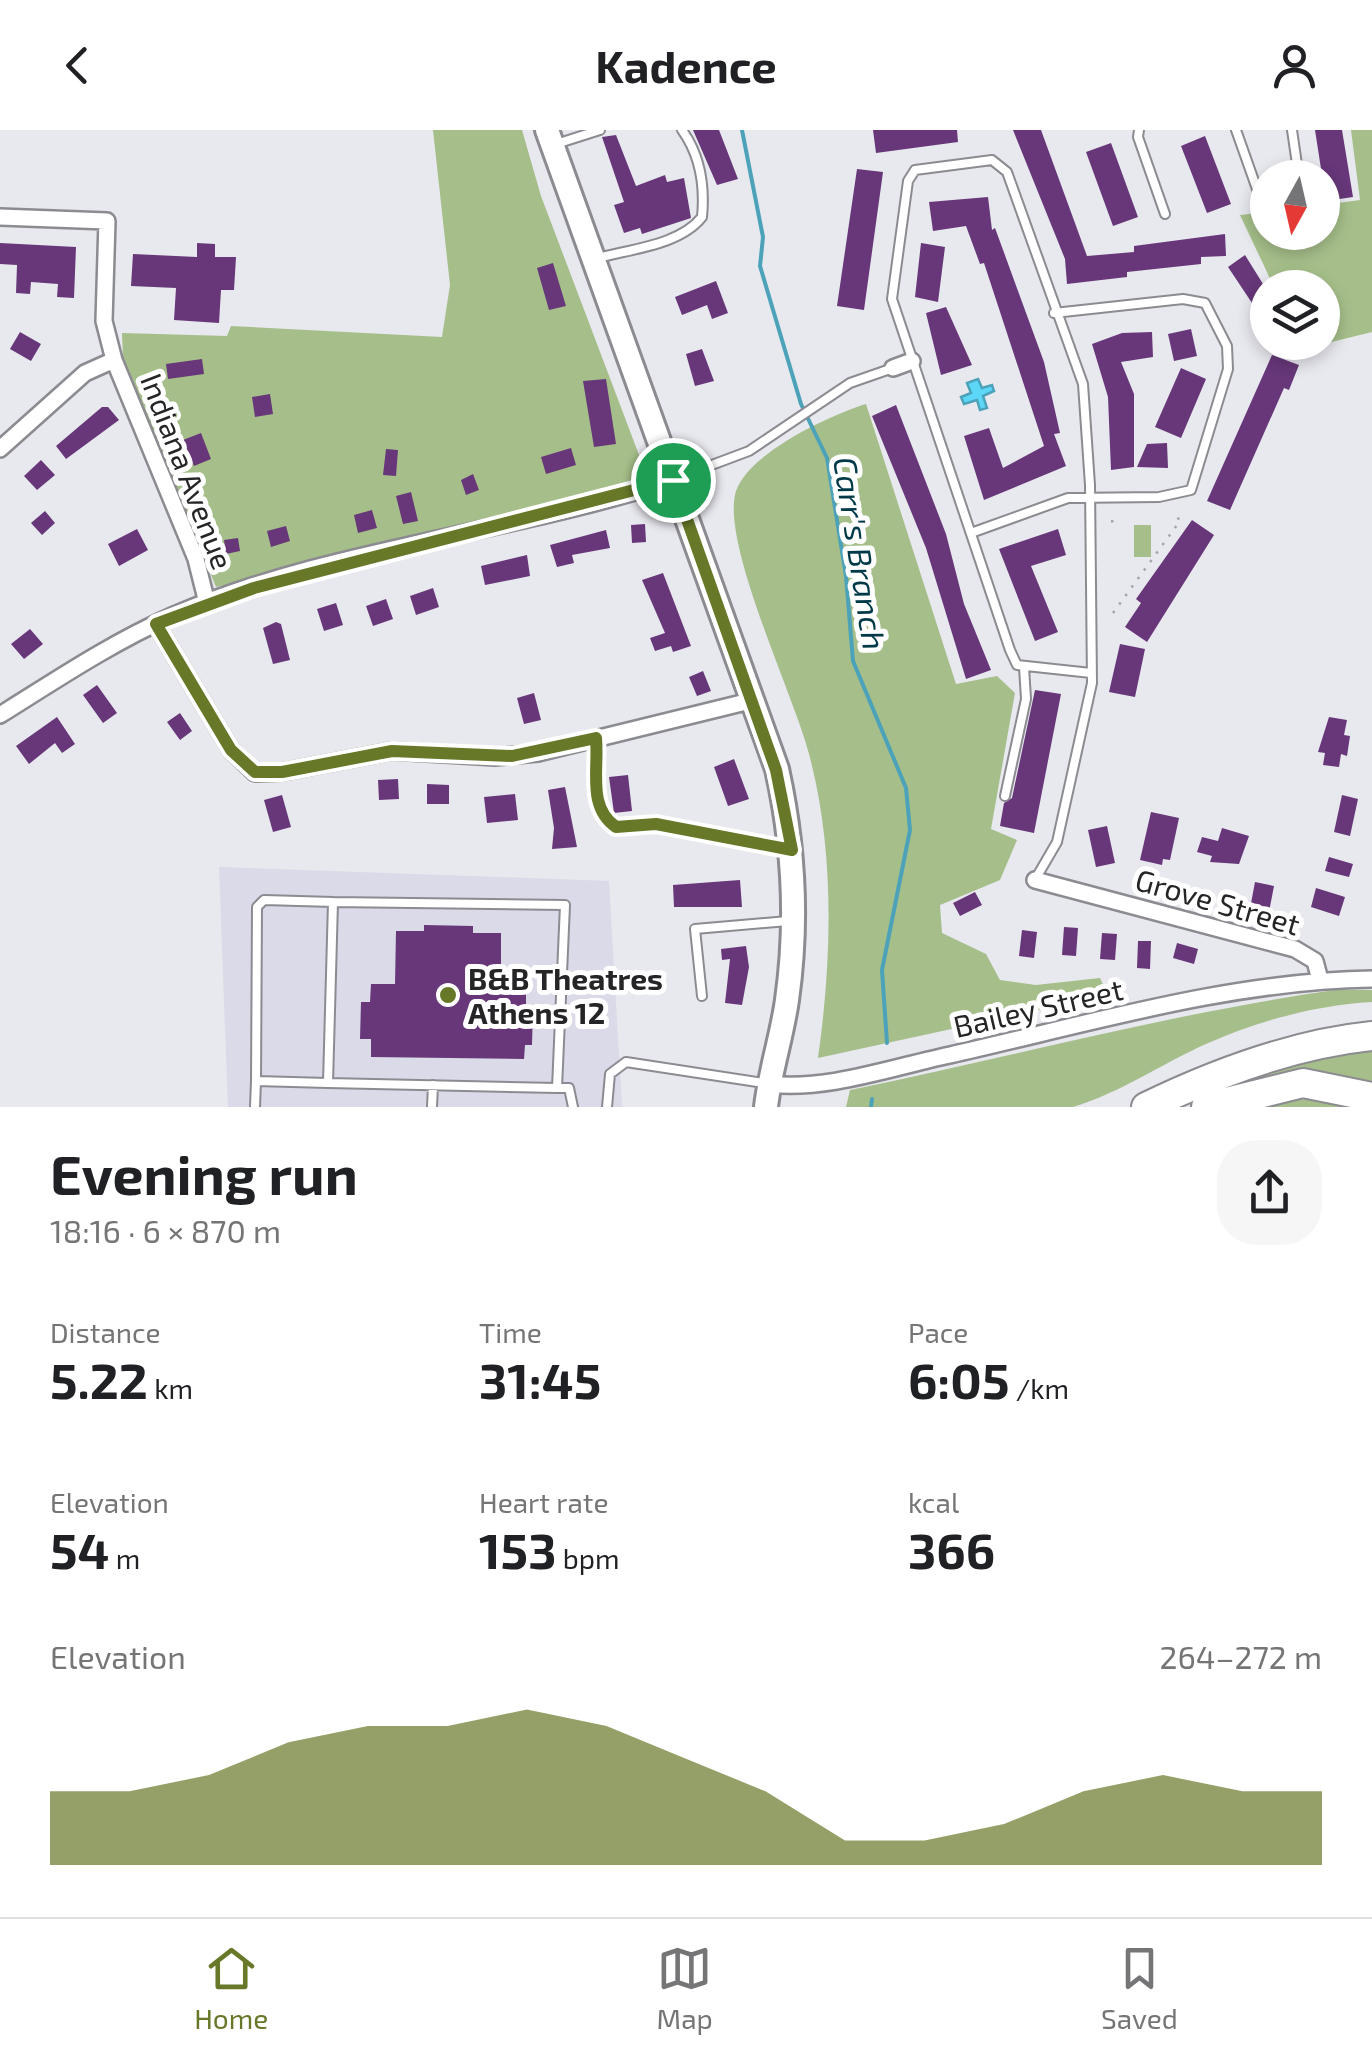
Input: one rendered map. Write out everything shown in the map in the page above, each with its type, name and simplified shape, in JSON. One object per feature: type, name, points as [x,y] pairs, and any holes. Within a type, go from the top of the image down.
[{"type":"highway","points":[[1146,1107],[1205,1079],[1308,1048],[1372,1036]]},
{"type":"highway","points":[[1206,1107],[1303,1083],[1372,1097]]},
{"type":"main road","points":[[550,138],[776,770],[792,850],[792,920],[786,1002],[767,1096]]},
{"type":"street","name":"Indiana Avenue","points":[[0,217],[107,221],[104,321],[114,360],[196,559],[207,603]]},
{"type":"street","name":"Indiana Avenue","points":[[0,449],[86,373],[114,360]]},
{"type":"street","points":[[893,368],[912,361]]},
{"type":"street","points":[[0,715],[64,673],[156,624],[207,603],[316,570],[673,480]]},
{"type":"street","points":[[156,624],[231,750],[255,772],[282,772],[392,751],[512,756],[754,700]]},
{"type":"street","name":"Grove Street","points":[[1035,880],[1295,948],[1315,961],[1320,980]]},
{"type":"street","points":[[1320,980],[1372,979]]},
{"type":"street","name":"Bailey Street","points":[[767,1096],[789,1086],[1236,992],[1320,980]]},
{"type":"lane","points":[[550,138],[600,130]]},
{"type":"lane","points":[[594,260],[676,237],[693,229],[702,217],[700,169],[693,145],[682,130]]},
{"type":"lane","points":[[1140,130],[1138,137],[1165,214]]},
{"type":"lane","points":[[1236,130],[1250,169]]},
{"type":"lane","points":[[1292,130],[1296,160]]},
{"type":"lane","points":[[1035,880],[1057,842],[1091,673],[1090,497],[1083,384],[1054,313],[1006,172],[992,160],[915,170],[908,181],[892,299],[1010,650],[1017,665],[1024,667],[1091,673]]},
{"type":"lane","points":[[971,533],[1068,498],[1159,497],[1191,490],[1228,369],[1227,346],[1204,303],[1196,298],[1054,313]]},
{"type":"lane","points":[[673,480],[749,451],[850,383],[893,368]]},
{"type":"lane","points":[[1005,796],[1026,698],[1024,667]]},
{"type":"lane","points":[[596,738],[596,799],[603,817],[616,827],[656,824],[792,850]]},
{"type":"lane","points":[[255,1107],[257,907],[264,900],[564,905],[558,1088]]},
{"type":"lane","points":[[328,1083],[333,902]]},
{"type":"lane","points":[[702,996],[696,929],[792,920]]},
{"type":"lane","points":[[608,1107],[610,1074],[626,1062],[767,1096]]},
{"type":"lane","points":[[256,1081],[569,1088],[574,1107]]},
{"type":"lane","points":[[432,1107],[433,1085]]},
{"type":"path","points":[[1114,613],[1180,522],[1175,514]]},
{"type":"path","points":[[1112,520],[1113,526]]},
{"type":"shaded area","points":[[219,867],[609,881],[622,1107],[228,1107]]},
{"type":"green space","points":[[433,130],[522,130],[541,196],[647,476],[637,483],[383,550],[216,587],[123,359],[122,333],[227,336],[231,326],[442,337],[450,285]]},
{"type":"green space","points":[[1351,130],[1372,130],[1372,332],[1340,340],[1340,270],[1266,270],[1257,250],[1340,250],[1340,203],[1360,200]]},
{"type":"green space","points":[[1250,214],[1250,236],[1240,215]]},
{"type":"green space","points":[[866,404],[956,684],[997,676],[1015,693],[991,829],[1017,840],[1000,880],[940,905],[942,933],[986,954],[1000,980],[1036,985],[1100,978],[1108,995],[818,1058],[829,905],[823,828],[809,754],[748,581],[734,515],[736,491],[757,463],[812,426]]},
{"type":"green space","points":[[1134,525],[1151,525],[1151,557],[1134,557]]},
{"type":"green space","points":[[1335,990],[1372,990],[1372,1002],[1309,1011],[1246,1028],[1073,1107],[846,1107],[850,1090],[1152,1023]]},
{"type":"green space","points":[[1372,1044],[1372,1090],[1238,1089],[1234,1078]]},
{"type":"green space","points":[[1337,1099],[1351,1107],[1245,1107],[1270,1100]]},
{"type":"water","points":[[978,379],[982,388],[992,385],[994,391],[983,396],[987,408],[980,410],[977,400],[964,404],[961,397],[971,393],[967,383]]},
{"type":"building","points":[[693,130],[719,130],[738,179],[717,185]]},
{"type":"building","points":[[873,130],[957,130],[958,142],[876,153]]},
{"type":"building","points":[[1013,130],[1041,130],[1087,256],[1134,252],[1134,246],[1225,234],[1226,256],[1201,257],[1201,264],[1127,272],[1127,277],[1067,284],[1065,259]]},
{"type":"building","points":[[1315,130],[1342,130],[1353,197],[1340,199],[1340,160],[1320,160]]},
{"type":"building","points":[[616,135],[636,186],[665,175],[667,182],[684,178],[691,218],[642,234],[640,228],[624,233],[614,205],[624,202],[602,137]]},
{"type":"building","points":[[1205,136],[1231,204],[1207,213],[1181,146]]},
{"type":"building","points":[[1111,143],[1138,217],[1113,226],[1086,152]]},
{"type":"building","points":[[857,169],[883,172],[864,310],[837,306]]},
{"type":"building","points":[[988,197],[992,230],[995,228],[1044,362],[1060,433],[1054,434],[1066,466],[984,500],[964,436],[989,428],[1003,468],[1044,446],[984,263],[980,264],[966,226],[933,231],[929,202]]},
{"type":"building","points":[[0,243],[76,247],[74,298],[57,297],[58,284],[31,282],[30,294],[16,293],[17,265],[0,264]]},
{"type":"building","points":[[197,243],[215,244],[215,257],[236,257],[234,290],[221,290],[219,323],[174,320],[176,288],[131,286],[133,254],[197,257]]},
{"type":"building","points":[[921,243],[945,247],[938,302],[915,297]]},
{"type":"building","points":[[1245,255],[1254,270],[1250,270],[1250,300],[1228,267]]},
{"type":"building","points":[[553,263],[566,306],[549,310],[537,268]]},
{"type":"building","points":[[716,281],[728,313],[712,319],[707,305],[682,315],[675,297]]},
{"type":"building","points":[[946,307],[972,365],[941,375],[926,313]]},
{"type":"building","points":[[1191,329],[1197,356],[1174,361],[1168,334]]},
{"type":"building","points":[[20,332],[41,344],[31,361],[10,349]]},
{"type":"building","points":[[1152,332],[1153,357],[1121,362],[1134,394],[1134,467],[1111,470],[1108,397],[1092,344],[1122,333]]},
{"type":"building","points":[[702,349],[714,381],[695,386],[686,354]]},
{"type":"building","points":[[202,359],[204,374],[168,379],[166,364]]},
{"type":"building","points":[[1270,360],[1299,365],[1289,390],[1284,388],[1230,510],[1207,501]]},
{"type":"building","points":[[1181,368],[1206,379],[1181,438],[1155,427]]},
{"type":"building","points":[[606,379],[616,444],[594,447],[583,381]]},
{"type":"building","points":[[270,394],[273,414],[255,417],[252,397]]},
{"type":"building","points":[[896,405],[946,534],[964,604],[991,670],[966,679],[926,548],[872,416]]},
{"type":"building","points":[[102,407],[108,407],[119,420],[66,459],[56,446]]},
{"type":"building","points":[[201,433],[211,459],[194,466],[183,440]]},
{"type":"building","points":[[1167,443],[1168,468],[1137,467],[1147,444]]},
{"type":"building","points":[[571,448],[576,465],[546,474],[541,457]]},
{"type":"building","points":[[386,449],[398,450],[396,476],[383,475]]},
{"type":"building","points":[[41,460],[55,475],[37,490],[24,476]]},
{"type":"building","points":[[473,474],[479,490],[466,495],[461,480]]},
{"type":"building","points":[[411,492],[418,521],[403,524],[396,496]]},
{"type":"building","points":[[372,510],[377,528],[358,533],[354,515]]},
{"type":"building","points":[[45,511],[55,523],[42,535],[31,523]]},
{"type":"building","points":[[1192,520],[1214,535],[1147,642],[1125,627],[1141,603],[1136,599]]},
{"type":"building","points":[[645,524],[646,542],[632,543],[631,525]]},
{"type":"building","points":[[286,526],[290,541],[271,547],[267,531]]},
{"type":"building","points":[[137,529],[148,550],[119,566],[108,544]]},
{"type":"building","points":[[1058,529],[1066,555],[1031,566],[1058,632],[1035,641],[999,549]]},
{"type":"building","points":[[606,530],[610,548],[572,555],[574,563],[557,567],[550,545]]},
{"type":"building","points":[[238,538],[240,551],[226,554],[224,540]]},
{"type":"building","points":[[527,555],[530,576],[485,585],[481,566]]},
{"type":"building","points":[[663,573],[691,646],[673,652],[671,646],[655,651],[650,638],[665,633],[642,580]]},
{"type":"building","points":[[433,588],[439,607],[416,615],[410,596]]},
{"type":"building","points":[[386,599],[393,619],[373,626],[366,606]]},
{"type":"building","points":[[336,603],[343,625],[324,631],[317,609]]},
{"type":"building","points":[[276,622],[281,624],[290,660],[273,664],[263,628]]},
{"type":"building","points":[[30,629],[43,644],[24,659],[11,644]]},
{"type":"building","points":[[1120,644],[1145,649],[1135,697],[1109,692]]},
{"type":"building","points":[[703,671],[711,691],[697,696],[689,677]]},
{"type":"building","points":[[97,685],[117,713],[103,723],[83,695]]},
{"type":"building","points":[[1035,690],[1061,694],[1034,833],[1000,826],[1004,803],[1012,798]]},
{"type":"building","points":[[534,693],[541,720],[524,724],[517,698]]},
{"type":"building","points":[[180,713],[192,731],[180,740],[167,722]]},
{"type":"building","points":[[57,717],[75,744],[62,753],[55,743],[29,764],[16,746]]},
{"type":"building","points":[[1329,717],[1347,720],[1347,756],[1341,754],[1339,767],[1323,765],[1325,753],[1318,752]]},
{"type":"building","points":[[734,759],[749,799],[728,806],[714,767]]},
{"type":"building","points":[[628,775],[632,811],[614,813],[609,777]]},
{"type":"building","points":[[398,779],[399,799],[379,800],[378,780]]},
{"type":"building","points":[[427,784],[449,785],[449,804],[427,804]]},
{"type":"building","points":[[565,787],[577,847],[552,849],[554,828],[548,790]]},
{"type":"building","points":[[515,794],[518,820],[487,823],[484,797]]},
{"type":"building","points":[[282,795],[291,827],[273,832],[264,800]]},
{"type":"building","points":[[1342,795],[1358,799],[1350,836],[1334,832]]},
{"type":"building","points":[[1151,812],[1179,818],[1170,860],[1163,859],[1162,865],[1140,860]]},
{"type":"building","points":[[1107,826],[1115,863],[1096,867],[1088,830]]},
{"type":"building","points":[[1222,828],[1249,836],[1239,864],[1210,862],[1212,856],[1197,852],[1202,837],[1218,841]]},
{"type":"building","points":[[1329,857],[1353,864],[1349,877],[1325,871]]},
{"type":"building","points":[[740,880],[742,907],[674,907],[673,885]]},
{"type":"building","points":[[1255,882],[1274,886],[1268,917],[1249,914]]},
{"type":"building","points":[[1316,888],[1345,897],[1339,916],[1311,907]]},
{"type":"building","points":[[975,892],[982,905],[960,916],[953,903]]},
{"type":"building","name":"B&B Theatres Athens 12","points":[[424,925],[473,926],[473,933],[501,933],[501,987],[526,988],[526,1007],[533,1007],[532,1045],[525,1045],[524,1059],[371,1057],[371,1039],[360,1039],[361,1002],[370,1002],[371,984],[395,984],[396,931],[424,931]]},
{"type":"building","points":[[1064,927],[1078,928],[1076,956],[1062,955]]},
{"type":"building","points":[[1022,930],[1037,932],[1034,958],[1019,956]]},
{"type":"building","points":[[1102,933],[1117,934],[1115,960],[1100,959]]},
{"type":"building","points":[[1138,941],[1151,941],[1150,969],[1137,968]]},
{"type":"building","points":[[1177,943],[1198,949],[1194,964],[1173,958]]},
{"type":"building","points":[[746,946],[749,967],[742,1005],[725,1003],[730,959],[722,960],[721,949]]},
{"type":"waterway","name":"Carr's Branch","points":[[742,130],[763,237],[760,266],[801,404],[827,458],[846,576],[853,661],[906,788],[910,830],[882,970],[887,1043]]},
{"type":"waterway","name":"Carr's Branch","points":[[871,1107],[872,1099]]},
{"type":"place","name":"B&B Theatres Athens 12","points":[[448,995]]},
{"type":"route","points":[[673,480],[754,700],[776,770],[792,850],[769,849],[718,834],[690,834],[656,824],[616,827],[603,817],[596,799],[596,738],[512,756],[409,750],[268,774],[249,770],[231,750],[156,624],[207,603],[316,570],[673,480]]}]
